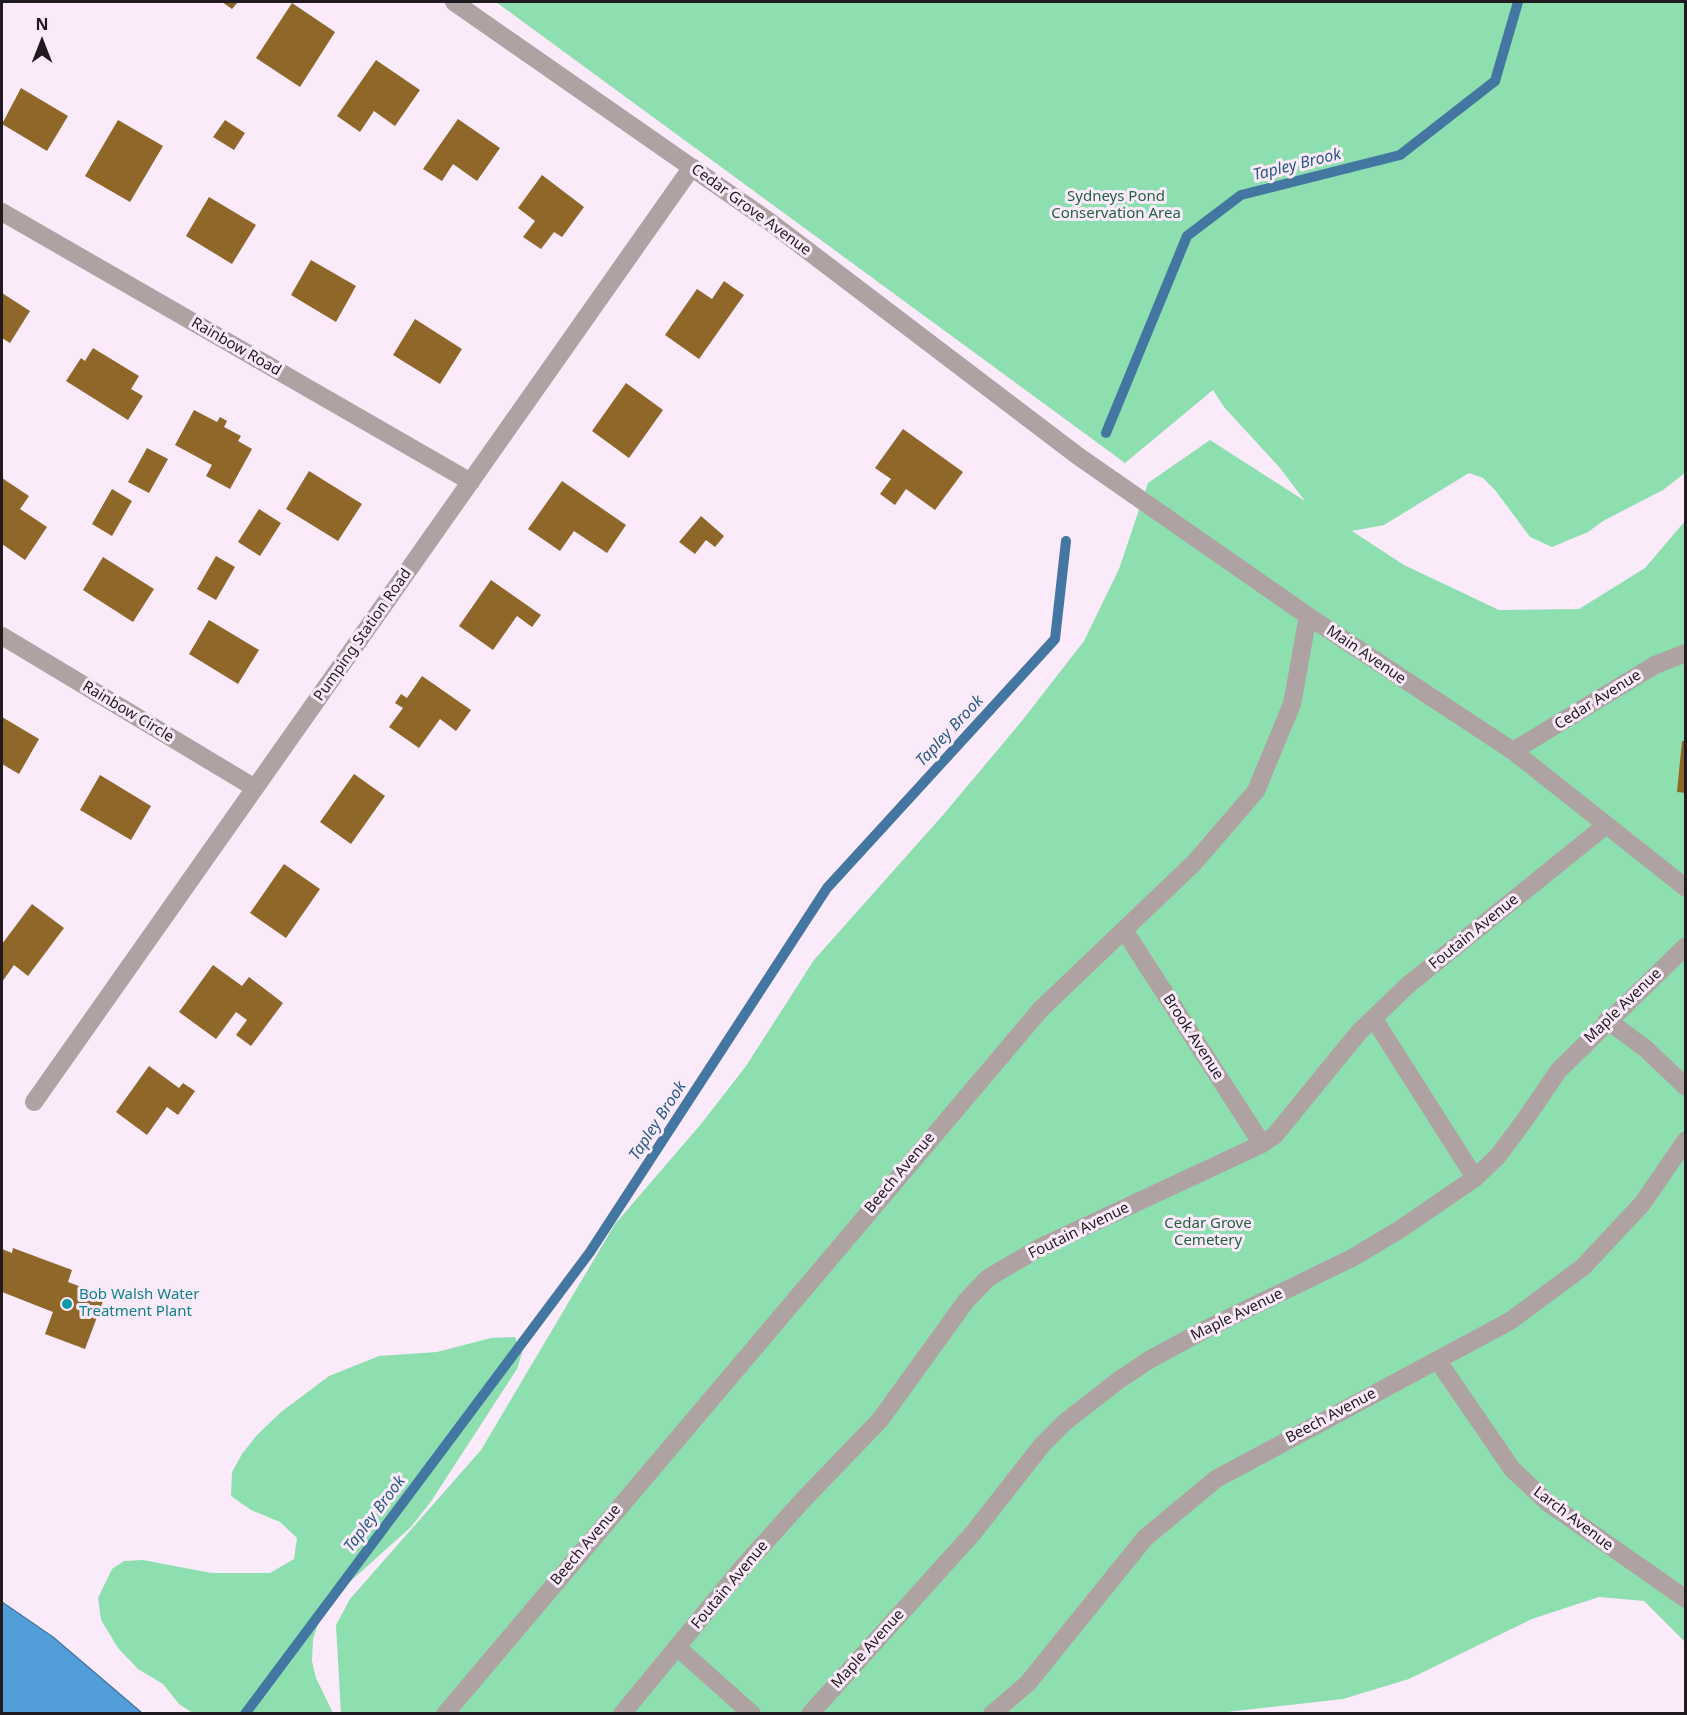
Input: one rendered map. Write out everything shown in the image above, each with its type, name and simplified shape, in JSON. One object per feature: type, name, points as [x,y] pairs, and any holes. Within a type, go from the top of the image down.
[{"type":"street","name":"Cedar Grove Avenue","points":[[454,2],[770,222],[1041,428]]},
{"type":"street","name":"Pumping Station Road","points":[[34,1102],[692,167]]},
{"type":"street","name":"Rainbow Road","points":[[2,212],[471,482]]},
{"type":"street","name":"Main Avenue","points":[[1041,428],[1308,616],[1513,751],[1686,888]]},
{"type":"street","name":"Beech Avenue","points":[[445,1713],[1041,1009],[1194,863],[1256,791],[1292,704],[1308,616]]},
{"type":"street","name":"Rainbow Circle","points":[[2,636],[255,788]]},
{"type":"street","name":"Cedar Avenue","points":[[1513,751],[1655,665],[1686,653]]},
{"type":"street","name":"Foutain Avenue","points":[[622,1713],[750,1559],[880,1420],[966,1301],[988,1278],[1039,1248],[1262,1144],[1275,1135],[1346,1047],[1408,985],[1605,826]]},
{"type":"street","name":"Brook Avenue","points":[[1124,930],[1262,1144]]},
{"type":"street","name":"Maple Avenue","points":[[810,1713],[974,1532],[1042,1445],[1085,1406],[1149,1360],[1206,1329],[1352,1258],[1399,1230],[1475,1178],[1498,1156],[1559,1070],[1607,1020],[1686,946]]},
{"type":"street","points":[[1374,1019],[1475,1178]]},
{"type":"street","points":[[1607,1020],[1646,1049],[1686,1086]]},
{"type":"street","name":"Beech Avenue","points":[[992,1713],[1028,1683],[1145,1538],[1216,1479],[1510,1321],[1583,1267],[1642,1204],[1686,1140]]},
{"type":"street","name":"Larch Avenue","points":[[1438,1361],[1512,1468],[1547,1502],[1686,1599]]},
{"type":"street","points":[[678,1648],[752,1713]]},
{"type":"green space","name":"Cedar Grove Cemetery","points":[[496,2],[1685,2],[1685,473],[1663,490],[1603,521],[1588,532],[1552,547],[1530,537],[1495,490],[1483,478],[1469,473],[1384,525],[1352,531],[1404,565],[1499,610],[1579,609],[1645,568],[1685,521],[1685,1642],[1644,1601],[1599,1597],[1532,1619],[1409,1679],[1343,1699],[1218,1713],[341,1714],[336,1625],[350,1599],[481,1450],[615,1224],[701,1124],[746,1066],[814,960],[943,815],[1021,722],[1084,641],[1119,569],[1148,483],[1210,440],[1305,501],[1280,468],[1224,407],[1213,390],[1125,463]]},
{"type":"green space","points":[[515,1337],[522,1353],[517,1369],[432,1500],[411,1527],[334,1596],[320,1618],[313,1639],[312,1661],[316,1678],[333,1713],[193,1713],[179,1704],[163,1684],[138,1669],[118,1648],[101,1620],[98,1598],[112,1569],[124,1561],[143,1560],[211,1573],[270,1573],[294,1559],[297,1538],[280,1522],[251,1510],[231,1496],[232,1472],[242,1454],[257,1435],[281,1412],[329,1376],[379,1356],[437,1352],[491,1338]]},
{"type":"water","points":[[2,1602],[53,1637],[142,1713],[2,1713]]},
{"type":"building","points":[[222,2],[238,2],[232,9]]},
{"type":"building","points":[[292,3],[335,32],[300,87],[256,58]]},
{"type":"building","points":[[376,60],[420,90],[395,126],[374,111],[360,132],[337,116]]},
{"type":"building","points":[[21,88],[68,116],[47,151],[2,124]]},
{"type":"building","points":[[458,119],[500,148],[477,181],[453,164],[442,181],[423,169]]},
{"type":"building","points":[[118,120],[163,146],[130,202],[85,176]]},
{"type":"building","points":[[225,120],[245,133],[234,150],[213,137]]},
{"type":"building","points":[[542,175],[584,207],[562,237],[554,232],[541,249],[523,237],[535,221],[518,208]]},
{"type":"building","points":[[209,197],[256,225],[232,264],[186,236]]},
{"type":"building","points":[[311,260],[356,286],[336,322],[291,295]]},
{"type":"building","points":[[724,281],[744,295],[699,359],[665,335],[697,289],[712,299]]},
{"type":"building","points":[[2,293],[30,311],[10,343],[2,338]]},
{"type":"building","points":[[415,319],[462,349],[440,384],[393,355]]},
{"type":"building","points":[[93,348],[139,376],[131,389],[143,396],[128,420],[66,381],[81,358],[85,361]]},
{"type":"building","points":[[626,383],[663,410],[629,458],[592,431]]},
{"type":"building","points":[[194,410],[217,422],[220,417],[227,421],[224,427],[241,436],[238,441],[252,449],[230,489],[206,476],[212,465],[175,445]]},
{"type":"building","points":[[903,429],[963,472],[935,510],[906,489],[895,505],[880,494],[891,479],[875,468]]},
{"type":"building","points":[[147,448],[168,459],[149,493],[128,482]]},
{"type":"building","points":[[309,471],[362,504],[338,541],[286,509]]},
{"type":"building","points":[[2,478],[29,496],[20,509],[47,527],[25,560],[2,544]]},
{"type":"building","points":[[562,481],[626,525],[607,553],[574,531],[560,551],[528,529]]},
{"type":"building","points":[[112,489],[132,501],[112,536],[92,524]]},
{"type":"building","points":[[259,509],[281,523],[260,556],[238,542]]},
{"type":"building","points":[[701,516],[724,536],[715,547],[706,540],[695,554],[679,542]]},
{"type":"building","points":[[216,556],[235,567],[216,600],[197,589]]},
{"type":"building","points":[[103,557],[154,589],[133,622],[83,590]]},
{"type":"building","points":[[491,580],[541,615],[532,627],[517,616],[493,650],[459,626]]},
{"type":"building","points":[[209,620],[259,650],[238,684],[189,654]]},
{"type":"building","points":[[422,676],[471,710],[456,731],[440,719],[419,748],[389,727],[403,708],[395,703],[401,694],[407,698]]},
{"type":"building","points":[[2,717],[39,739],[19,774],[2,764]]},
{"type":"building","points":[[1682,741],[1686,741],[1686,793],[1677,792]]},
{"type":"building","points":[[354,774],[385,796],[351,844],[320,822]]},
{"type":"building","points":[[100,775],[151,806],[131,840],[80,810]]},
{"type":"building","points":[[284,864],[320,889],[286,938],[250,913]]},
{"type":"building","points":[[32,904],[64,928],[28,976],[14,965],[2,982],[2,944]]},
{"type":"building","points":[[213,965],[242,986],[249,977],[283,1003],[251,1046],[236,1035],[247,1020],[236,1012],[216,1039],[179,1012]]},
{"type":"building","points":[[149,1066],[179,1088],[183,1083],[195,1091],[178,1115],[167,1107],[147,1135],[116,1112]]},
{"type":"building","name":"Bob Walsh Water Treatment Plant","points":[[13,1248],[72,1270],[68,1282],[105,1296],[85,1349],[45,1334],[53,1312],[2,1292],[2,1249],[12,1253]]},
{"type":"waterway","name":"Tapley Brook","points":[[1106,433],[1187,236],[1241,195],[1400,155],[1495,81],[1518,2]]},
{"type":"waterway","name":"Tapley Brook","points":[[245,1714],[590,1252],[827,888],[1055,639],[1066,541]]},
{"type":"place","name":"Bob Walsh Water Treatment Plant","points":[[67,1304]]},
{"type":"park label","name":"Sydneys Pond Conservation Area","points":[[1116,206]]}]
